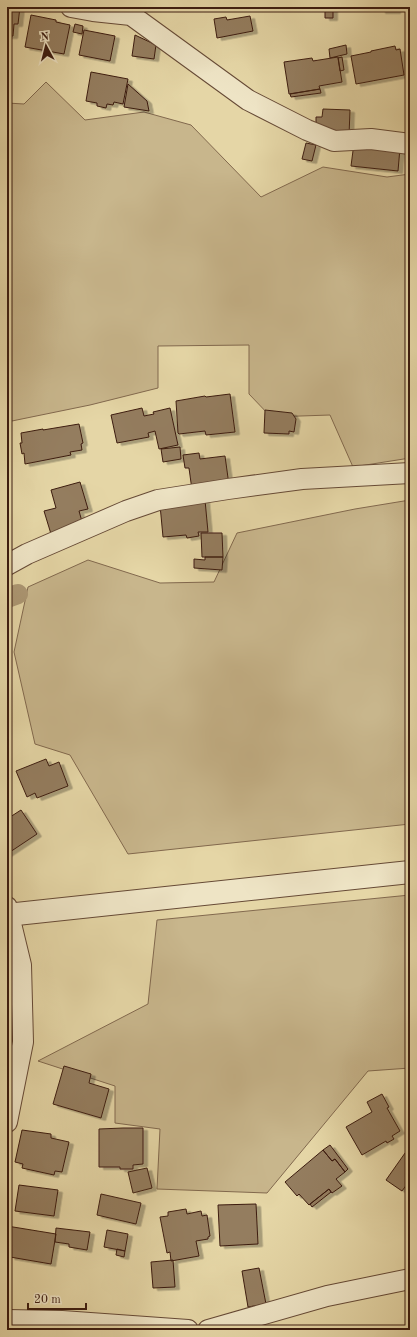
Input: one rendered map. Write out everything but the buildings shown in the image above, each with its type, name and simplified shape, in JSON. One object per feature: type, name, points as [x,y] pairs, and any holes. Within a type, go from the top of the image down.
[{"type":"street","points":[[71,7],[93,11],[131,14],[248,100],[307,130],[334,141],[371,139],[410,144]]},
{"type":"street","points":[[7,565],[27,554],[126,511],[158,500],[302,479],[410,473]]},
{"type":"street","points":[[7,1122],[23,1042],[21,965],[8,912],[410,872]]},
{"type":"street","points":[[208,1330],[327,1296],[410,1279]]},
{"type":"street","points":[[7,1320],[62,1321],[188,1330]]},
{"type":"shaded area","points":[[46,82],[85,120],[144,112],[191,125],[261,197],[323,167],[387,177],[410,174],[410,458],[353,467],[330,415],[271,417],[249,394],[249,345],[158,346],[158,388],[90,405],[7,422],[7,103],[24,104]]},
{"type":"shaded area","points":[[410,500],[410,824],[128,854],[70,755],[35,744],[14,652],[28,587],[88,560],[160,583],[214,582],[237,533],[355,509]]},
{"type":"shaded area","points":[[410,895],[410,1068],[368,1071],[267,1193],[157,1189],[160,1129],[115,1123],[115,1086],[38,1061],[148,1004],[157,920]]},
{"type":"waterway","points":[[7,598],[18,594]]}]
